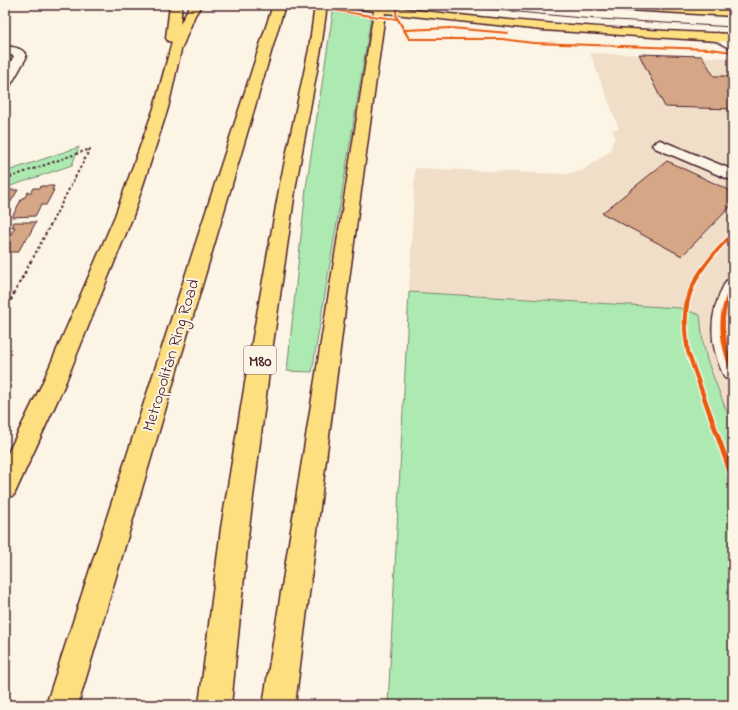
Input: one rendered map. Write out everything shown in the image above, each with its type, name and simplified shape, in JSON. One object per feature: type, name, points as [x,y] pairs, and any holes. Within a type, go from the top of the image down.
[{"type":"highway","points":[[160,108],[176,17],[176,5]]},
{"type":"highway","points":[[5,486],[53,386],[120,223],[160,108],[175,50],[190,15],[196,5]]},
{"type":"highway","points":[[352,5],[379,10],[458,19],[624,32],[733,38]]},
{"type":"highway","points":[[592,5],[733,13]]},
{"type":"highway","name":"Metropolitan Ring Road","points":[[62,705],[278,8]]},
{"type":"highway","points":[[279,705],[379,10]]},
{"type":"highway","name":"M80","points":[[215,705],[235,528],[258,373],[288,184],[315,49],[320,11]]},
{"type":"highway","points":[[377,32],[401,26],[450,24],[525,31],[624,32]]},
{"type":"street","points":[[718,37],[733,46]]},
{"type":"street","points":[[5,50],[14,51],[20,55],[20,58],[5,83]]},
{"type":"street","points":[[660,145],[733,176]]},
{"type":"street","points":[[733,286],[724,306],[722,332],[725,348],[733,371]]},
{"type":"path","points":[[5,179],[90,149],[5,311]]},
{"type":"shaded area","points":[[590,53],[733,58],[733,428],[707,360],[700,315],[680,308],[409,292],[415,168],[565,174],[582,171],[610,151],[615,136],[612,129],[619,129]]},
{"type":"green space","points":[[333,12],[371,18],[312,372],[287,371],[306,188]]},
{"type":"green space","points":[[79,147],[72,165],[5,188],[5,172]]},
{"type":"green space","points":[[409,292],[680,308],[700,315],[707,360],[733,428],[733,705],[388,705]]},
{"type":"building","points":[[639,54],[702,56],[714,76],[727,76],[733,85],[733,109],[665,107]]},
{"type":"building","points":[[667,161],[733,192],[733,204],[682,256],[602,213]]},
{"type":"building","points":[[41,186],[54,186],[52,190],[54,190],[46,205],[41,205],[35,216],[12,217],[22,198],[25,197],[28,192],[31,192],[33,188],[40,188]]},
{"type":"building","points":[[5,190],[18,190],[10,203],[5,205]]},
{"type":"building","points":[[14,222],[36,222],[18,252],[8,252],[5,258],[5,238],[8,234],[11,234],[15,227],[12,227]]},
{"type":"tram line","points":[[444,5],[582,18],[733,27]]},
{"type":"cycle path","points":[[301,5],[398,19]]},
{"type":"cycle path","points":[[397,5],[396,16],[409,39],[502,39],[533,43],[710,49],[733,52]]},
{"type":"cycle path","points":[[405,30],[451,28],[508,33]]},
{"type":"cycle path","points":[[733,233],[719,247],[699,273],[692,286],[685,315],[685,332],[688,352],[733,479]]},
{"type":"cycle path","points":[[733,286],[724,307],[722,328],[726,349],[733,371]]}]
